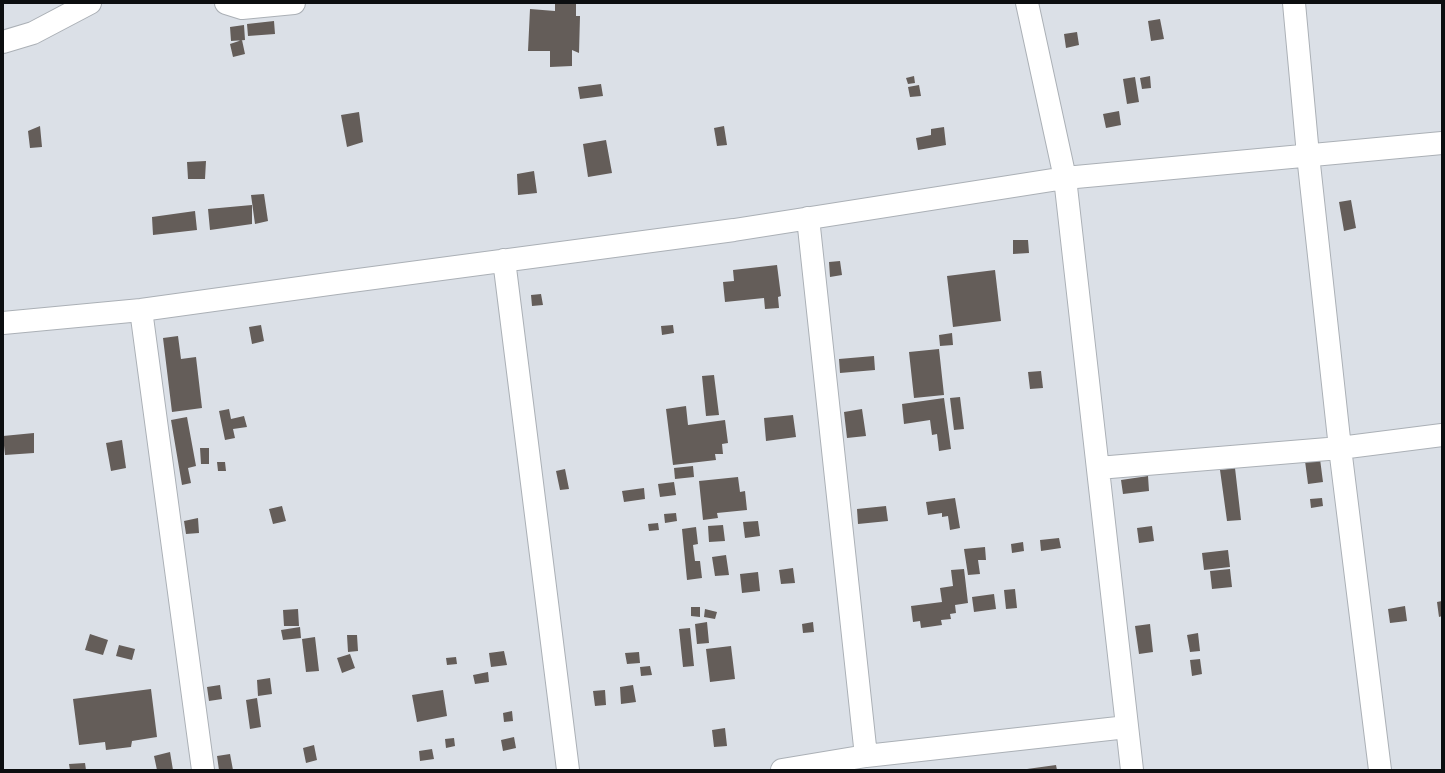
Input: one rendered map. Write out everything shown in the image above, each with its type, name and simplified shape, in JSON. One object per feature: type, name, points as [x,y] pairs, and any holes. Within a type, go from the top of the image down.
[{"type":"street","points":[[33,33],[58,3]]},
{"type":"street","points":[[3,42],[33,33],[90,3]]},
{"type":"street","points":[[226,3],[242,8],[294,3]]},
{"type":"street","points":[[1027,3],[1065,178],[1132,770]]},
{"type":"street","points":[[1294,3],[1308,155],[1340,448],[1380,770]]},
{"type":"street","points":[[3,323],[141,310],[734,230],[1065,178],[1442,143]]},
{"type":"street","points":[[808,218],[866,756]]},
{"type":"street","points":[[504,260],[568,770]]},
{"type":"street","points":[[141,310],[203,770]]},
{"type":"street","points":[[1098,468],[1340,448],[1442,435]]},
{"type":"street","points":[[782,770],[866,756],[1127,726]]},
{"type":"building","points":[[555,3],[576,3],[576,16],[580,16],[579,53],[572,50],[572,66],[550,67],[550,51],[528,51],[530,9],[555,11]]},
{"type":"building","points":[[1160,19],[1164,39],[1151,41],[1148,21]]},
{"type":"building","points":[[274,21],[275,34],[248,36],[247,24]]},
{"type":"building","points":[[244,25],[245,40],[231,41],[230,27]]},
{"type":"building","points":[[1077,32],[1079,45],[1066,48],[1064,34]]},
{"type":"building","points":[[242,40],[245,54],[233,57],[230,44]]},
{"type":"building","points":[[914,76],[915,83],[908,84],[906,78]]},
{"type":"building","points":[[1150,76],[1151,88],[1142,89],[1140,78]]},
{"type":"building","points":[[1135,77],[1139,102],[1127,104],[1123,79]]},
{"type":"building","points":[[601,84],[603,96],[580,99],[578,87]]},
{"type":"building","points":[[919,85],[921,96],[910,97],[908,87]]},
{"type":"building","points":[[1119,111],[1121,125],[1106,128],[1103,114]]},
{"type":"building","points":[[359,112],[363,142],[347,147],[341,115]]},
{"type":"building","points":[[40,126],[42,147],[30,148],[28,131]]},
{"type":"building","points":[[724,126],[727,145],[717,146],[714,128]]},
{"type":"building","points":[[944,127],[946,145],[918,150],[916,138],[931,135],[931,129]]},
{"type":"building","points":[[606,140],[612,173],[588,177],[583,144]]},
{"type":"building","points":[[206,161],[205,179],[188,179],[187,162]]},
{"type":"building","points":[[534,171],[537,193],[518,195],[517,174]]},
{"type":"building","points":[[264,194],[268,221],[255,224],[251,195]]},
{"type":"building","points":[[1351,200],[1356,228],[1344,231],[1339,202]]},
{"type":"building","points":[[252,205],[252,224],[210,230],[208,209]]},
{"type":"building","points":[[195,211],[197,230],[153,235],[152,217]]},
{"type":"building","points":[[1013,240],[1028,240],[1029,253],[1013,254]]},
{"type":"building","points":[[840,261],[842,275],[830,277],[829,262]]},
{"type":"building","points":[[777,265],[781,296],[778,297],[779,308],[765,309],[764,298],[725,302],[723,282],[734,281],[733,270]]},
{"type":"building","points":[[995,270],[1001,321],[953,327],[947,276]]},
{"type":"building","points":[[541,294],[543,305],[532,306],[531,295]]},
{"type":"building","points":[[261,325],[264,341],[252,344],[249,327]]},
{"type":"building","points":[[673,325],[674,333],[662,335],[661,326]]},
{"type":"building","points":[[952,333],[953,345],[940,346],[939,335]]},
{"type":"building","points":[[178,336],[181,359],[196,357],[202,408],[172,412],[163,338]]},
{"type":"building","points":[[939,349],[944,395],[914,398],[909,352]]},
{"type":"building","points":[[874,356],[875,370],[840,373],[839,359]]},
{"type":"building","points":[[1041,371],[1043,388],[1030,389],[1028,372]]},
{"type":"building","points":[[714,375],[719,415],[706,416],[702,376]]},
{"type":"building","points":[[960,397],[964,429],[954,430],[950,398]]},
{"type":"building","points":[[944,398],[951,449],[939,451],[937,434],[932,435],[930,420],[904,424],[902,404]]},
{"type":"building","points":[[686,406],[688,425],[725,420],[728,443],[722,444],[723,454],[715,454],[716,460],[673,465],[666,409]]},
{"type":"building","points":[[229,409],[231,419],[244,416],[247,427],[233,429],[235,438],[225,440],[219,411]]},
{"type":"building","points":[[862,409],[866,436],[847,438],[844,412]]},
{"type":"building","points":[[793,415],[796,437],[766,441],[764,418]]},
{"type":"building","points":[[187,417],[196,466],[188,468],[191,483],[182,485],[171,420]]},
{"type":"building","points":[[34,433],[34,453],[5,455],[3,436]]},
{"type":"building","points":[[122,440],[126,468],[111,471],[106,443]]},
{"type":"building","points":[[200,448],[209,448],[209,464],[201,464]]},
{"type":"building","points":[[1320,459],[1323,482],[1308,484],[1305,461]]},
{"type":"building","points":[[217,462],[225,462],[226,471],[218,471]]},
{"type":"building","points":[[693,466],[694,477],[675,479],[674,468]]},
{"type":"building","points":[[1235,468],[1241,520],[1227,521],[1220,470]]},
{"type":"building","points":[[565,469],[569,489],[560,490],[556,471]]},
{"type":"building","points":[[1148,476],[1149,491],[1123,494],[1121,480]]},
{"type":"building","points":[[738,477],[740,492],[745,491],[747,510],[717,513],[718,518],[703,520],[699,481]]},
{"type":"building","points":[[674,482],[676,495],[660,497],[658,484]]},
{"type":"building","points":[[644,488],[645,499],[624,502],[622,491]]},
{"type":"building","points":[[955,498],[960,528],[950,530],[948,516],[942,517],[942,513],[928,515],[926,502]]},
{"type":"building","points":[[1322,498],[1323,506],[1311,508],[1310,499]]},
{"type":"building","points":[[282,506],[286,521],[273,524],[269,509]]},
{"type":"building","points":[[886,506],[888,521],[858,524],[857,509]]},
{"type":"building","points":[[676,513],[677,521],[665,523],[664,514]]},
{"type":"building","points":[[198,518],[199,533],[186,534],[184,521]]},
{"type":"building","points":[[758,521],[760,536],[745,538],[743,522]]},
{"type":"building","points":[[658,523],[659,530],[649,531],[648,524]]},
{"type":"building","points":[[723,525],[725,541],[709,542],[708,526]]},
{"type":"building","points":[[1152,526],[1154,541],[1139,543],[1137,528]]},
{"type":"building","points":[[696,527],[698,544],[693,545],[695,561],[700,561],[702,578],[687,580],[682,529]]},
{"type":"building","points":[[1059,538],[1061,548],[1041,551],[1040,540]]},
{"type":"building","points":[[1023,542],[1024,551],[1012,553],[1011,544]]},
{"type":"building","points":[[985,547],[986,560],[978,560],[980,574],[968,575],[964,549]]},
{"type":"building","points":[[1228,550],[1230,567],[1204,570],[1202,553]]},
{"type":"building","points":[[726,555],[729,575],[715,576],[712,557]]},
{"type":"building","points":[[793,568],[795,583],[781,584],[779,570]]},
{"type":"building","points":[[964,569],[968,603],[955,605],[956,613],[950,614],[951,619],[941,620],[942,625],[921,628],[920,621],[913,622],[911,606],[942,602],[940,588],[953,586],[951,570]]},
{"type":"building","points":[[1230,569],[1232,587],[1212,589],[1210,571]]},
{"type":"building","points":[[758,572],[760,591],[742,593],[740,574]]},
{"type":"building","points":[[1015,589],[1017,608],[1006,609],[1004,590]]},
{"type":"building","points":[[994,594],[996,609],[974,612],[972,597]]},
{"type":"building","points":[[1442,601],[1442,616],[1439,617],[1437,602]]},
{"type":"building","points":[[1405,606],[1407,621],[1390,623],[1388,609]]},
{"type":"building","points":[[691,607],[700,607],[700,617],[691,616]]},
{"type":"building","points":[[298,609],[299,626],[284,626],[283,610]]},
{"type":"building","points":[[705,609],[717,612],[715,619],[704,617]]},
{"type":"building","points":[[707,622],[709,643],[697,644],[695,624]]},
{"type":"building","points":[[813,622],[814,632],[803,633],[802,624]]},
{"type":"building","points":[[1150,624],[1153,652],[1139,654],[1135,626]]},
{"type":"building","points":[[300,627],[301,638],[283,640],[281,630]]},
{"type":"building","points":[[690,628],[694,666],[683,667],[679,629]]},
{"type":"building","points":[[1198,633],[1200,651],[1190,652],[1187,635]]},
{"type":"building","points":[[90,634],[108,640],[103,655],[85,650]]},
{"type":"building","points":[[347,635],[357,635],[358,651],[348,652]]},
{"type":"building","points":[[315,637],[319,671],[306,672],[302,639]]},
{"type":"building","points":[[119,645],[135,649],[132,660],[116,656]]},
{"type":"building","points":[[731,646],[735,679],[710,682],[706,649]]},
{"type":"building","points":[[504,651],[507,665],[491,667],[489,653]]},
{"type":"building","points":[[639,652],[640,663],[627,664],[625,653]]},
{"type":"building","points":[[350,654],[355,668],[342,673],[337,658]]},
{"type":"building","points":[[456,657],[457,664],[447,665],[446,658]]},
{"type":"building","points":[[1200,659],[1202,674],[1192,676],[1190,660]]},
{"type":"building","points":[[650,666],[652,675],[641,676],[640,667]]},
{"type":"building","points":[[488,672],[489,682],[475,684],[473,675]]},
{"type":"building","points":[[270,678],[272,694],[258,696],[257,680]]},
{"type":"building","points":[[220,685],[222,699],[209,701],[207,687]]},
{"type":"building","points":[[633,685],[636,702],[621,704],[620,687]]},
{"type":"building","points":[[151,689],[157,737],[132,741],[131,747],[106,750],[105,742],[79,745],[73,699]]},
{"type":"building","points":[[443,690],[447,716],[417,722],[412,695]]},
{"type":"building","points":[[605,690],[606,705],[595,706],[593,691]]},
{"type":"building","points":[[257,698],[261,727],[250,729],[246,700]]},
{"type":"building","points":[[512,711],[513,721],[504,722],[503,713]]},
{"type":"building","points":[[725,728],[727,746],[714,747],[712,730]]},
{"type":"building","points":[[514,737],[516,748],[503,751],[501,740]]},
{"type":"building","points":[[454,738],[455,746],[446,748],[445,739]]},
{"type":"building","points":[[314,745],[317,760],[306,763],[303,748]]},
{"type":"building","points":[[432,749],[434,759],[420,761],[419,751]]},
{"type":"building","points":[[170,752],[173,770],[157,770],[154,756]]},
{"type":"building","points":[[230,754],[233,770],[219,770],[217,756]]},
{"type":"building","points":[[85,763],[86,770],[70,770],[69,764]]},
{"type":"building","points":[[1056,765],[1057,770],[1027,770],[1027,769]]}]
